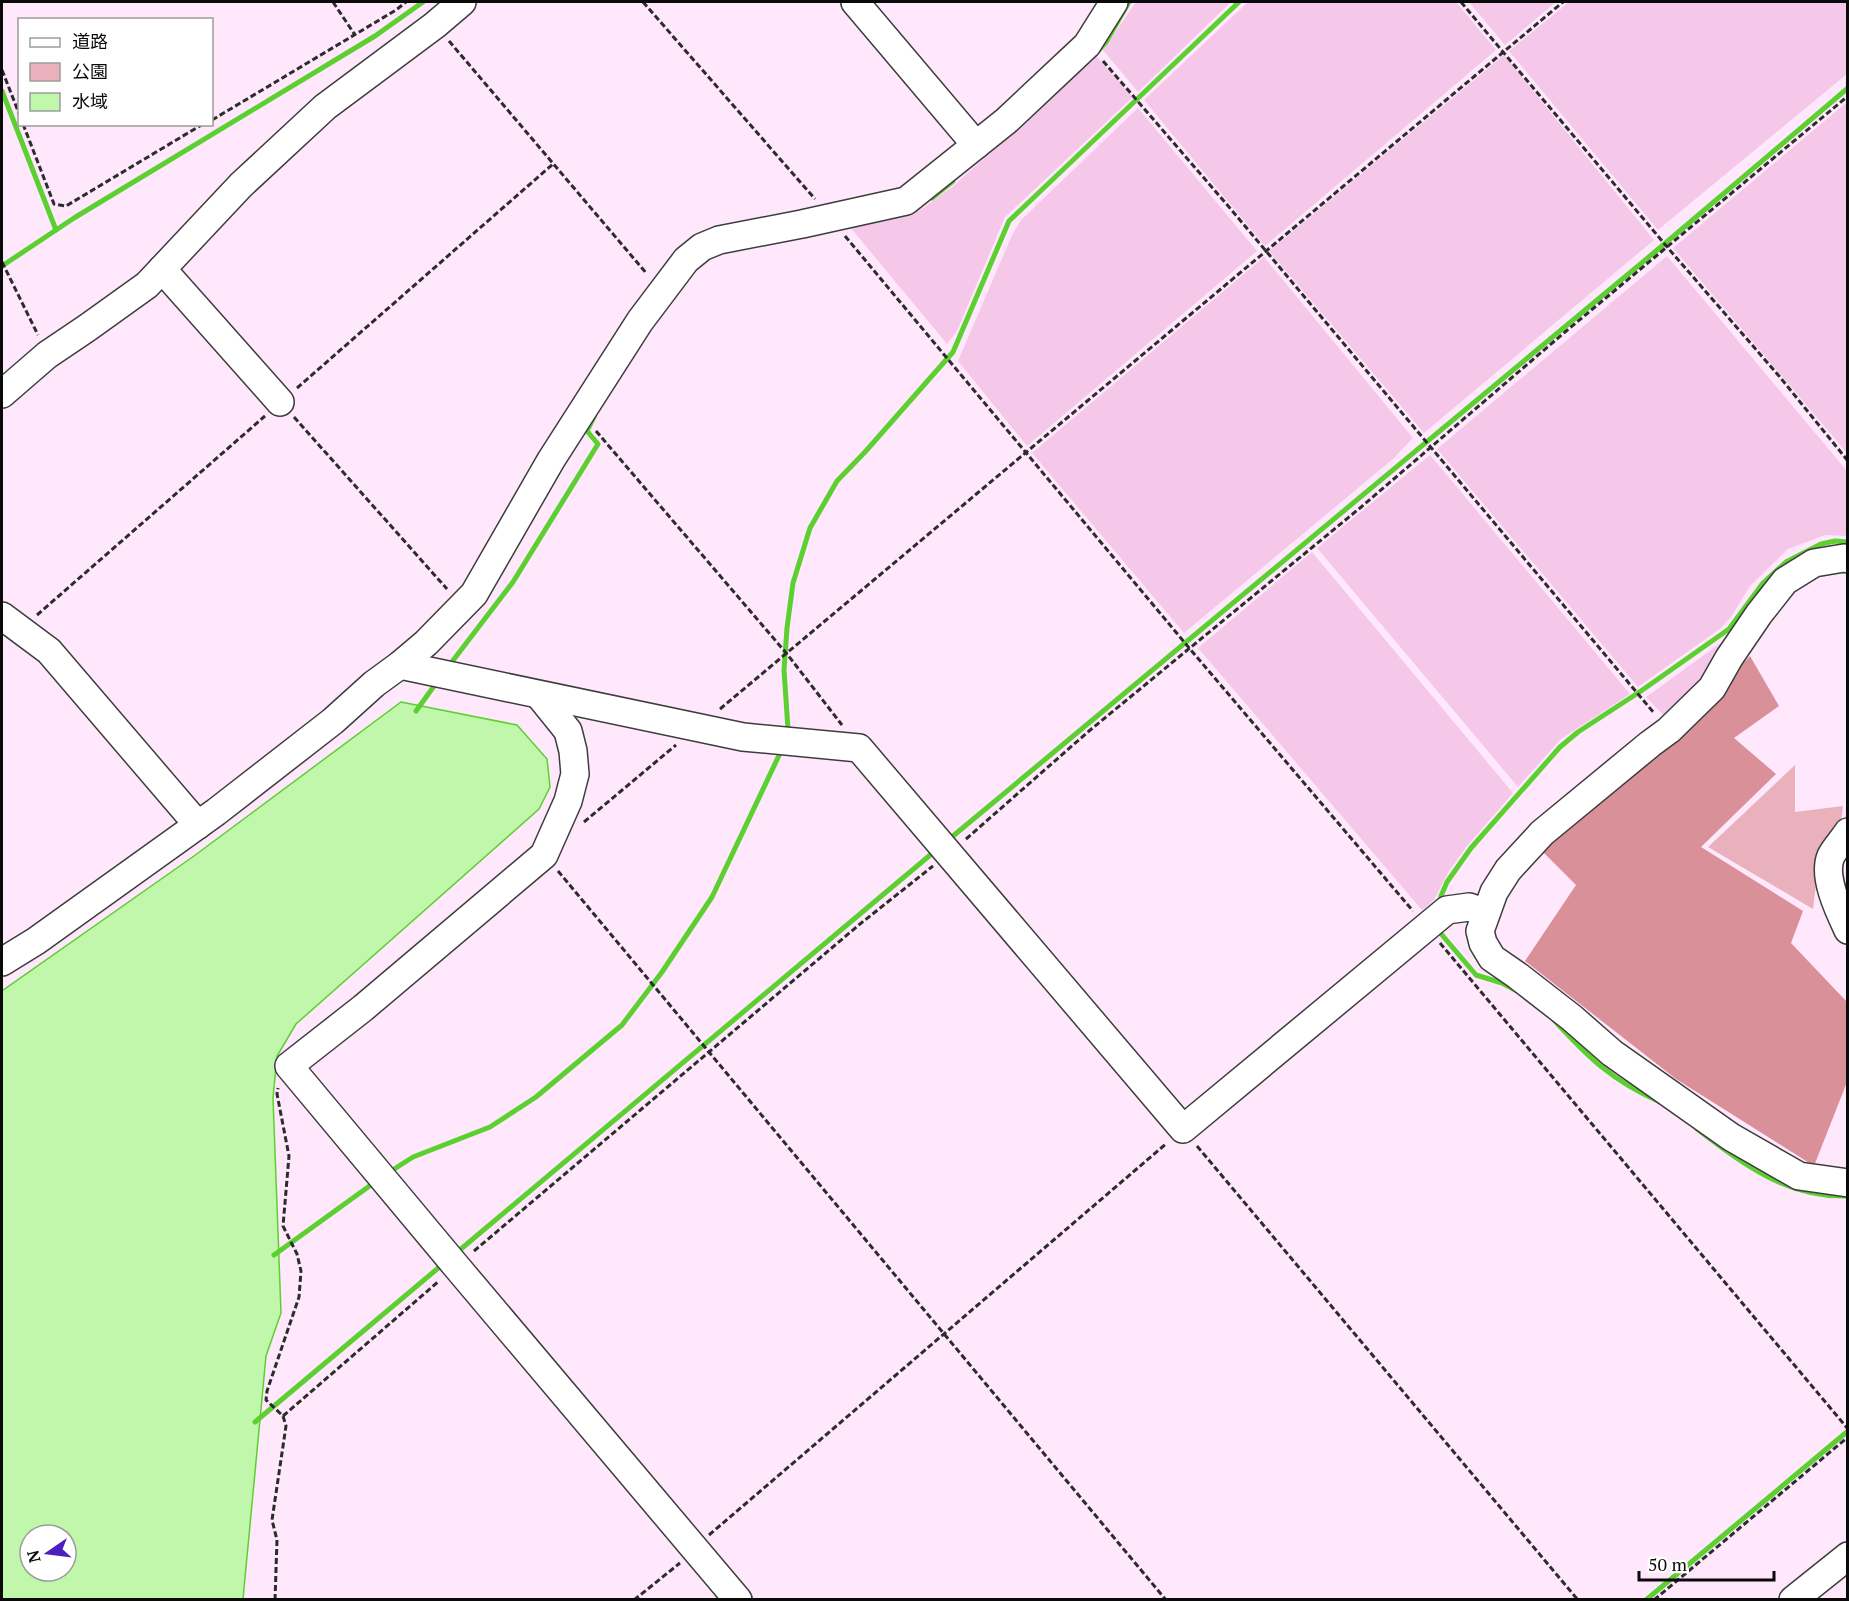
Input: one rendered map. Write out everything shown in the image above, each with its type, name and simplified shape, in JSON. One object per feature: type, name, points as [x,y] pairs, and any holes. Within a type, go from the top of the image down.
[{"type":"street","points":[[2,394],[47,355],[147,285],[241,185],[325,107],[435,25],[462,2]]},
{"type":"street","points":[[855,2],[976,146]]},
{"type":"street","points":[[2,962],[36,941],[198,825],[333,721],[374,684],[426,643],[474,594],[551,460],[640,321],[686,260],[702,247],[718,240],[906,201],[1006,121],[1088,45],[1114,2]]},
{"type":"street","points":[[162,269],[280,402]]},
{"type":"street","points":[[1848,560],[1844,558],[1814,563],[1785,581],[1759,614],[1712,688],[1669,730],[1542,833],[1508,870],[1494,892],[1480,931],[1483,943],[1492,958],[1572,1018],[1612,1053],[1731,1137],[1799,1176],[1848,1183]]},
{"type":"street","points":[[2,616],[49,651],[198,825]]},
{"type":"street","points":[[400,665],[743,736],[860,747],[948,854],[1183,1129],[1447,910],[1469,907],[1486,913]]},
{"type":"street","points":[[539,695],[568,731],[575,774],[568,801],[544,855],[363,1008],[289,1066],[738,1599]]},
{"type":"street","points":[[1848,832],[1830,857],[1828,874],[1835,899],[1848,930]]},
{"type":"street","points":[[1793,1599],[1848,1556]]},
{"type":"path","points":[[333,2],[355,34]]},
{"type":"path","points":[[213,119],[406,2]]},
{"type":"path","points":[[643,2],[798,177],[1190,649],[1848,1429]]},
{"type":"path","points":[[1461,2],[1779,376],[1848,461]]},
{"type":"path","points":[[580,825],[705,729],[716,712],[1563,2]]},
{"type":"path","points":[[435,25],[652,281],[664,289]]},
{"type":"path","points":[[1088,45],[1142,104],[1669,730]]},
{"type":"path","points":[[2,70],[18,111]]},
{"type":"path","points":[[283,1416],[456,1266],[860,924],[948,854],[1089,731],[1431,448],[1565,332],[1848,96]]},
{"type":"path","points":[[24,126],[54,204],[66,206],[200,126]]},
{"type":"path","points":[[2,262],[47,355]]},
{"type":"path","points":[[280,402],[462,606]]},
{"type":"path","points":[[581,413],[787,654],[860,747]]},
{"type":"path","points":[[544,855],[1166,1599]]},
{"type":"path","points":[[275,1599],[277,1540],[272,1521],[286,1426],[283,1416],[266,1400],[299,1297],[301,1271],[297,1254],[283,1226],[289,1156],[277,1094],[279,1077],[289,1066]]},
{"type":"path","points":[[634,1599],[1183,1129],[1578,1599]]},
{"type":"path","points":[[1654,1599],[1848,1437]]},
{"type":"shaded area","points":[[1136,2],[1231,2],[1138,92],[1103,50]]},
{"type":"shaded area","points":[[1248,2],[1456,2],[1496,50],[1265,246],[1144,100]]},
{"type":"shaded area","points":[[1469,2],[1556,2],[1505,45]]},
{"type":"shaded area","points":[[1569,2],[1847,2],[1847,74],[1658,230],[1509,51]]},
{"type":"shaded area","points":[[1504,55],[1654,240],[1424,433],[1269,251]]},
{"type":"shaded area","points":[[1097,57],[1133,97],[1005,217],[957,331],[947,344],[850,227],[907,216],[920,210],[951,188]]},
{"type":"shaded area","points":[[1847,102],[1847,453],[1673,248]]},
{"type":"shaded area","points":[[1138,108],[1257,251],[1027,446],[958,361],[1012,235],[1021,220]]},
{"type":"shaded area","points":[[1667,256],[1847,471],[1847,536],[1825,535],[1788,549],[1750,586],[1731,617],[1721,628],[1638,687],[1437,449]]},
{"type":"shaded area","points":[[1264,257],[1413,438],[1394,458],[1184,633],[1032,453]]},
{"type":"shaded area","points":[[1430,455],[1630,694],[1561,739],[1518,787],[1317,548]]},
{"type":"shaded area","points":[[1312,552],[1513,793],[1467,846],[1449,871],[1434,900],[1422,910],[1198,648]]},
{"type":"shaded area","points":[[1725,640],[1703,683],[1672,724],[1646,697]]},
{"type":"shaded area","points":[[1750,656],[1779,706],[1734,738],[1776,774],[1701,847],[1803,911],[1791,943],[1847,1002],[1847,1082],[1814,1166],[1676,1079],[1525,961],[1576,885],[1539,848],[1692,718]]},
{"type":"green space","points":[[1795,765],[1795,812],[1843,806],[1840,829],[1818,867],[1813,909],[1708,847]]},
{"type":"water","points":[[401,702],[517,725],[547,759],[550,787],[539,809],[296,1024],[277,1056],[273,1098],[281,1313],[266,1356],[243,1599],[2,1599],[2,991],[194,856]]},
{"type":"waterway","points":[[2,266],[74,218],[375,36],[423,2]]},
{"type":"waterway","points":[[1098,51],[1106,42],[1129,2]]},
{"type":"waterway","points":[[786,735],[788,729],[784,670],[793,583],[810,528],[837,481],[953,352],[1009,221],[1239,2]]},
{"type":"waterway","points":[[947,841],[1656,251],[1848,88]]},
{"type":"waterway","points":[[2,91],[56,230]]},
{"type":"waterway","points":[[932,198],[953,181]]},
{"type":"waterway","points":[[448,667],[513,582],[598,444],[587,431],[594,417]]},
{"type":"waterway","points":[[1439,906],[1447,882],[1471,848],[1560,747],[1578,732],[1729,629],[1763,583],[1786,562],[1821,544],[1835,541],[1848,542]]},
{"type":"waterway","points":[[416,711],[437,682]]},
{"type":"waterway","points":[[388,1173],[413,1157],[490,1127],[536,1097],[622,1025],[662,972],[712,897],[782,749]]},
{"type":"waterway","points":[[455,1254],[935,851]]},
{"type":"waterway","points":[[1437,929],[1476,975],[1502,983],[1517,991]]},
{"type":"waterway","points":[[1553,1019],[1602,1067],[1628,1085],[1660,1102]]},
{"type":"waterway","points":[[1697,1129],[1731,1155],[1786,1185],[1826,1195],[1848,1196]]},
{"type":"waterway","points":[[274,1255],[375,1182]]},
{"type":"waterway","points":[[255,1422],[443,1264]]},
{"type":"waterway","points":[[1646,1600],[1848,1431]]}]
